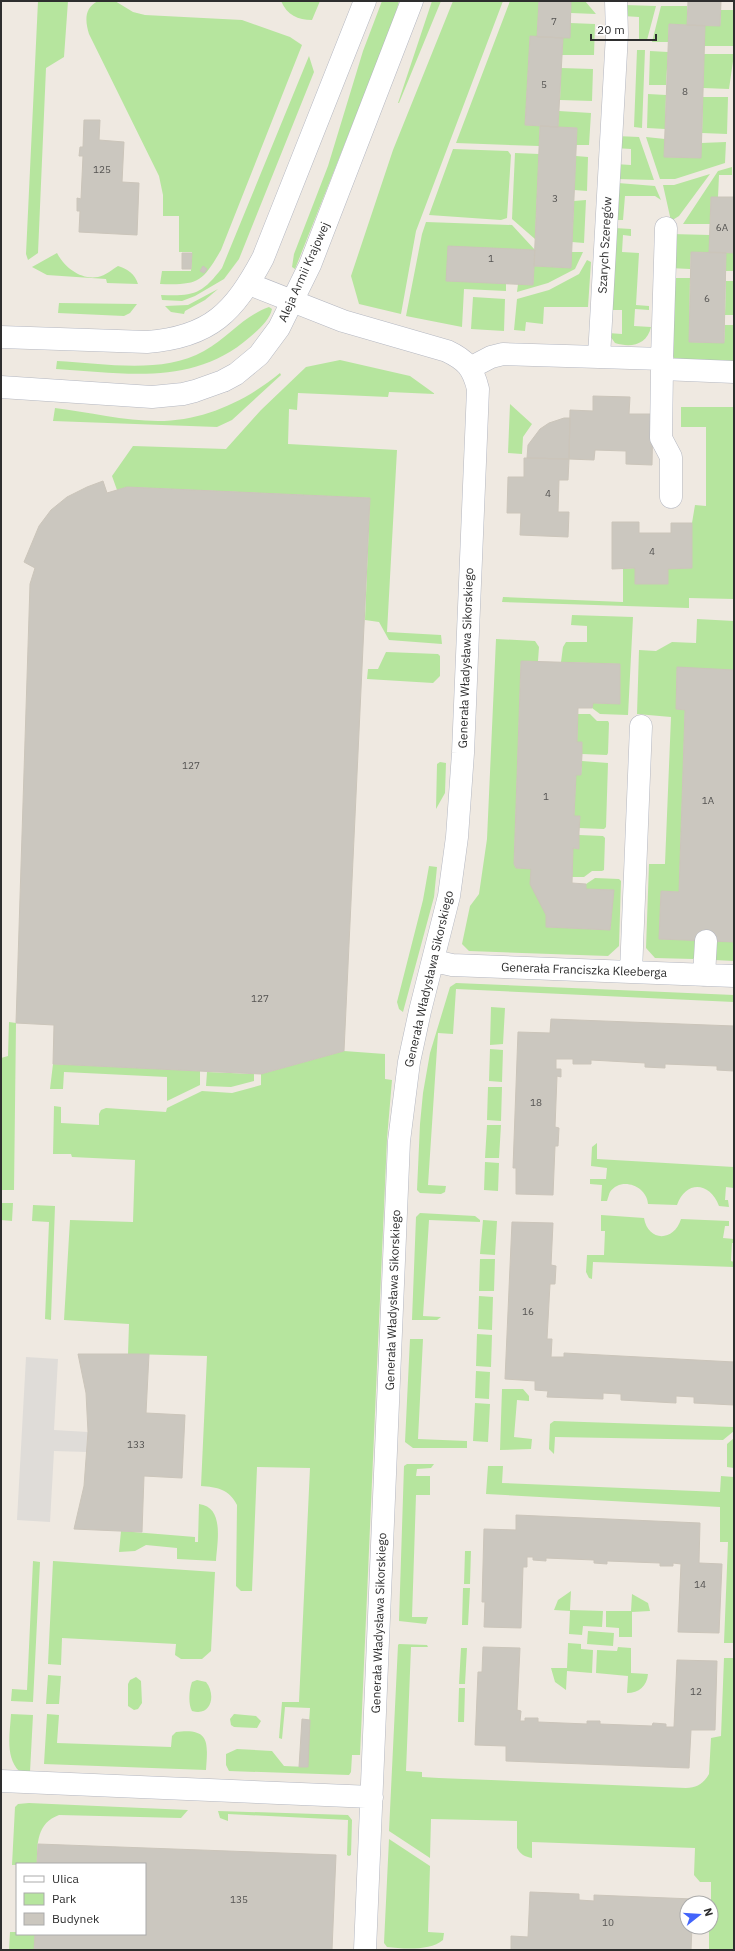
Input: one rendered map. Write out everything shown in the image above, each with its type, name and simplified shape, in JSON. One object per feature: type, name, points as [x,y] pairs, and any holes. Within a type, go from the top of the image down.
[{"type":"street","points":[[1,337],[147,342],[165,341],[188,335],[211,324],[227,312],[249,284],[263,258],[365,1]]},
{"type":"street","name":"Aleja Armii Krajowej","points":[[1,387],[152,397],[195,391],[236,374],[259,355],[279,328],[293,303],[310,265],[349,168],[412,1]]},
{"type":"street","name":"Szarych Szeregów","points":[[599,357],[617,34],[616,1]]},
{"type":"street","points":[[666,228],[661,438],[671,457],[671,497]]},
{"type":"street","name":"Generała Władysława Sikorskiego","points":[[249,284],[293,303],[342,321],[448,351],[462,358],[470,368],[475,377],[478,389],[459,822],[449,896],[409,1062],[399,1141],[365,1950]]},
{"type":"street","points":[[470,368],[485,359],[503,354],[599,357],[734,372]]},
{"type":"street","points":[[631,972],[641,726]]},
{"type":"street","points":[[704,975],[706,941]]},
{"type":"street","name":"Generała Franciszka Kleeberga","points":[[434,960],[452,965],[734,976]]},
{"type":"street","points":[[1,1781],[372,1797]]},
{"type":"green space","points":[[38,1],[68,1],[64,57],[46,68],[38,253],[28,260],[26,254]]},
{"type":"green space","points":[[98,1],[115,1],[133,12],[145,15],[242,20],[290,37],[302,45],[221,250],[209,269],[198,280],[183,284],[160,284],[162,271],[191,271],[192,252],[179,252],[179,216],[163,216],[163,195],[159,176],[89,34],[86,20],[88,11],[93,4]]},
{"type":"green space","points":[[281,1],[320,1],[312,20],[294,16],[286,10]]},
{"type":"green space","points":[[382,1],[399,1],[394,20],[295,269],[292,267],[294,254],[328,166],[363,51]]},
{"type":"green space","points":[[432,1],[441,1],[398,103]]},
{"type":"green space","points":[[453,1],[503,1],[416,231],[401,314],[359,304],[351,276],[393,150]]},
{"type":"green space","points":[[510,1],[539,1],[537,37],[530,36],[525,125],[540,126],[539,146],[456,143]]},
{"type":"green space","points":[[571,1],[585,1],[596,14],[571,13]]},
{"type":"green space","points":[[624,5],[656,6],[647,40],[639,40],[639,17],[623,16]]},
{"type":"green space","points":[[661,6],[687,6],[687,25],[669,24],[668,42],[652,42]]},
{"type":"green space","points":[[721,10],[734,10],[734,46],[704,46],[705,26],[720,26]]},
{"type":"green space","points":[[570,23],[595,24],[594,55],[562,55],[563,38]]},
{"type":"green space","points":[[637,50],[645,50],[642,128],[634,127]]},
{"type":"green space","points":[[650,51],[668,52],[666,85],[649,85]]},
{"type":"green space","points":[[704,54],[734,54],[729,89],[703,88]]},
{"type":"green space","points":[[309,56],[314,72],[239,259],[224,279],[195,296],[182,301],[162,300],[161,295],[189,294],[202,289],[222,268]]},
{"type":"green space","points":[[561,68],[593,69],[592,101],[560,100]]},
{"type":"green space","points":[[648,94],[666,95],[665,129],[647,128]]},
{"type":"green space","points":[[703,97],[728,97],[727,134],[702,133]]},
{"type":"green space","points":[[559,111],[591,113],[589,145],[576,145],[577,128],[558,127]]},
{"type":"green space","points":[[616,136],[639,137],[654,180],[617,179],[615,164],[631,165],[631,149],[615,148]]},
{"type":"green space","points":[[646,137],[665,139],[664,157],[700,158],[701,143],[726,142],[725,163],[675,179],[660,179]]},
{"type":"green space","points":[[453,149],[508,151],[511,155],[507,218],[501,220],[429,215]]},
{"type":"green space","points":[[515,153],[539,154],[535,239],[512,219]]},
{"type":"green space","points":[[576,156],[588,157],[587,191],[574,190]]},
{"type":"green space","points":[[732,167],[732,175],[719,175],[718,197],[711,197],[710,224],[683,224],[718,171]]},
{"type":"green space","points":[[710,174],[679,216],[671,221],[663,185],[674,185]]},
{"type":"green space","points":[[618,183],[655,186],[661,200],[655,196],[625,196],[623,220],[613,220]]},
{"type":"green space","points":[[586,200],[584,243],[572,242],[574,201]]},
{"type":"green space","points":[[426,222],[512,225],[535,250],[506,283],[506,291],[464,289],[462,327],[406,316],[422,234]]},
{"type":"green space","points":[[614,228],[631,229],[631,236],[623,235],[622,252],[639,253],[636,305],[649,306],[649,310],[635,309],[634,326],[651,327],[646,338],[638,344],[627,345],[615,343],[608,333],[622,334],[622,310],[605,310]]},
{"type":"green space","points":[[671,234],[710,235],[709,252],[691,252],[690,269],[670,268]]},
{"type":"green space","points":[[571,252],[583,252],[575,269],[548,283],[517,292],[518,284],[533,285],[534,266],[570,268]]},
{"type":"green space","points":[[57,253],[64,264],[80,275],[86,277],[98,277],[106,274],[118,266],[131,272],[138,284],[107,283],[106,279],[47,275],[32,267]]},
{"type":"green space","points":[[726,253],[734,253],[734,271],[726,271]]},
{"type":"green space","points":[[587,260],[591,262],[588,307],[544,307],[543,324],[526,322],[525,331],[514,330],[517,299],[549,290],[579,274]]},
{"type":"green space","points":[[670,278],[690,278],[689,342],[724,343],[725,325],[734,325],[734,364],[679,361],[674,358],[671,352]]},
{"type":"green space","points":[[726,281],[734,281],[734,315],[725,315]]},
{"type":"green space","points":[[218,289],[205,300],[185,311],[184,314],[171,312],[165,306],[188,305]]},
{"type":"green space","points":[[473,297],[505,299],[504,331],[471,329]]},
{"type":"green space","points":[[59,303],[137,304],[130,313],[124,316],[58,313]]},
{"type":"green space","points":[[269,307],[272,309],[269,317],[250,337],[228,353],[205,364],[182,370],[133,374],[56,369],[57,361],[132,366],[169,363],[187,358],[213,346],[251,316]]},
{"type":"green space","points":[[340,360],[410,376],[435,394],[389,392],[388,397],[298,393],[297,410],[289,409],[288,444],[397,450],[387,632],[441,635],[442,644],[389,640],[379,622],[365,620],[370,498],[127,487],[117,490],[112,476],[133,446],[226,449],[261,410],[306,367]]},
{"type":"green space","points":[[280,373],[281,375],[232,420],[217,427],[53,421],[55,408],[145,421],[175,420],[191,417],[223,408],[253,392]]},
{"type":"green space","points":[[510,404],[532,424],[523,437],[522,454],[508,453]]},
{"type":"green space","points":[[681,407],[734,407],[734,599],[689,598],[689,608],[502,602],[503,597],[623,602],[623,569],[635,568],[635,584],[667,584],[668,569],[691,568],[692,523],[695,505],[706,506],[706,427],[681,427]]},
{"type":"green space","points":[[572,615],[633,617],[628,715],[600,714],[592,708],[593,703],[620,704],[619,664],[561,662],[563,647],[566,642],[587,642],[587,626],[571,625]]},
{"type":"green space","points":[[697,619],[734,621],[734,670],[677,668],[676,709],[685,710],[679,892],[661,891],[659,939],[695,940],[695,957],[693,959],[655,958],[646,948],[649,864],[665,864],[671,717],[637,714],[639,650],[656,651],[672,642],[696,643]]},
{"type":"green space","points":[[496,639],[535,641],[539,647],[538,661],[521,661],[514,864],[516,868],[531,869],[546,915],[546,927],[610,930],[613,890],[586,889],[586,884],[595,878],[619,879],[621,881],[619,946],[608,956],[469,951],[462,944],[470,906],[479,894],[487,839]]},
{"type":"green space","points":[[386,652],[438,654],[440,656],[440,676],[433,683],[367,679],[368,669],[378,669]]},
{"type":"green space","points":[[578,714],[590,714],[597,721],[608,721],[607,755],[582,754],[582,743],[577,742]]},
{"type":"green space","points":[[582,761],[608,763],[606,827],[604,829],[579,828],[580,817],[574,816],[576,775],[581,775]]},
{"type":"green space","points":[[440,762],[446,763],[445,793],[436,809],[437,764]]},
{"type":"green space","points":[[579,835],[603,836],[605,838],[604,870],[592,871],[584,877],[572,877],[573,848],[579,849]]},
{"type":"green space","points":[[429,866],[437,867],[434,897],[403,1012],[399,1009],[397,1002],[423,900]]},
{"type":"green space","points":[[715,941],[734,942],[734,961],[715,960]]},
{"type":"green space","points":[[456,983],[734,995],[734,1002],[456,989],[453,1034],[438,1033],[428,1185],[446,1186],[445,1192],[441,1194],[420,1193],[417,1190],[423,1093],[430,1053],[450,987]]},
{"type":"green space","points":[[491,1007],[505,1008],[503,1044],[490,1045]]},
{"type":"green space","points":[[9,1022],[16,1023],[14,1190],[1,1190],[1,1058],[8,1056]]},
{"type":"green space","points":[[490,1049],[503,1050],[502,1082],[489,1081]]},
{"type":"green space","points":[[344,1051],[385,1054],[385,1079],[392,1080],[387,1139],[360,1755],[352,1755],[351,1772],[349,1775],[229,1771],[226,1765],[226,1754],[237,1749],[272,1751],[284,1766],[306,1767],[310,1708],[285,1707],[282,1739],[279,1738],[282,1702],[299,1702],[310,1468],[257,1467],[252,1591],[241,1591],[236,1586],[237,1505],[226,1492],[217,1488],[201,1486],[207,1356],[128,1354],[129,1324],[64,1320],[70,1220],[133,1222],[135,1160],[72,1157],[71,1154],[53,1154],[54,1106],[61,1107],[61,1123],[99,1125],[99,1114],[101,1110],[106,1108],[166,1112],[167,1108],[202,1091],[232,1093],[261,1085],[261,1074]]},
{"type":"green space","points":[[53,1064],[200,1071],[200,1085],[167,1101],[167,1077],[64,1072],[63,1089],[50,1089]]},
{"type":"green space","points":[[207,1072],[254,1074],[254,1081],[231,1087],[206,1086]]},
{"type":"green space","points":[[488,1087],[502,1087],[501,1121],[487,1120]]},
{"type":"green space","points":[[487,1125],[501,1125],[499,1158],[485,1158]]},
{"type":"green space","points":[[597,1143],[597,1159],[734,1167],[734,1188],[726,1187],[725,1200],[728,1200],[729,1207],[719,1206],[710,1192],[698,1187],[686,1191],[677,1205],[648,1204],[647,1198],[643,1192],[633,1185],[627,1184],[615,1187],[610,1192],[607,1201],[601,1201],[602,1185],[590,1184],[590,1179],[606,1179],[607,1168],[591,1166],[592,1147]]},
{"type":"green space","points":[[485,1162],[499,1163],[498,1191],[484,1190]]},
{"type":"green space","points":[[1,1203],[13,1203],[12,1221],[1,1220]]},
{"type":"green space","points":[[33,1205],[55,1206],[51,1320],[45,1319],[49,1222],[32,1221]]},
{"type":"green space","points":[[420,1213],[475,1216],[480,1220],[480,1222],[429,1220],[423,1316],[441,1317],[437,1320],[412,1320],[416,1217]]},
{"type":"green space","points":[[601,1215],[644,1218],[646,1226],[650,1232],[661,1236],[673,1232],[678,1227],[681,1219],[729,1221],[729,1226],[725,1226],[723,1238],[734,1239],[734,1243],[732,1243],[731,1261],[734,1262],[734,1267],[593,1262],[592,1279],[589,1278],[586,1272],[587,1255],[604,1255],[605,1231],[601,1231]]},
{"type":"green space","points":[[483,1220],[497,1221],[495,1255],[480,1254]]},
{"type":"green space","points":[[480,1259],[495,1259],[494,1291],[479,1291]]},
{"type":"green space","points":[[479,1296],[493,1297],[492,1330],[478,1329]]},
{"type":"green space","points":[[477,1334],[492,1335],[491,1367],[476,1366]]},
{"type":"green space","points":[[410,1339],[423,1339],[418,1439],[467,1441],[467,1448],[413,1448],[405,1442]]},
{"type":"green space","points":[[476,1371],[490,1372],[489,1399],[475,1398]]},
{"type":"green space","points":[[502,1389],[523,1389],[529,1396],[529,1401],[517,1400],[514,1437],[532,1439],[531,1449],[500,1450]]},
{"type":"green space","points":[[475,1403],[490,1404],[488,1442],[473,1441]]},
{"type":"green space","points":[[554,1421],[734,1427],[734,1431],[723,1440],[555,1437],[554,1454],[549,1449],[550,1424]]},
{"type":"green space","points":[[734,1438],[734,1468],[727,1467],[727,1444]]},
{"type":"green space","points":[[407,1464],[434,1464],[431,1468],[417,1469],[416,1476],[430,1476],[430,1495],[416,1495],[412,1617],[428,1617],[426,1624],[399,1621],[404,1466]]},
{"type":"green space","points":[[488,1466],[503,1466],[502,1483],[720,1492],[721,1476],[734,1477],[734,1643],[724,1643],[728,1542],[720,1542],[720,1507],[486,1494]]},
{"type":"green space","points":[[199,1504],[207,1507],[213,1512],[216,1519],[218,1536],[216,1561],[177,1559],[177,1548],[146,1545],[135,1551],[119,1552],[121,1531],[195,1537],[195,1542],[198,1542]]},
{"type":"green space","points":[[465,1551],[471,1551],[470,1584],[464,1584]]},
{"type":"green space","points":[[33,1561],[40,1562],[33,1702],[11,1701],[12,1689],[27,1690]]},
{"type":"green space","points":[[53,1561],[215,1572],[211,1651],[202,1659],[181,1659],[175,1655],[176,1644],[62,1638],[61,1665],[48,1664]]},
{"type":"green space","points":[[463,1588],[470,1588],[468,1625],[462,1625]]},
{"type":"green space","points":[[571,1591],[570,1610],[603,1611],[602,1627],[583,1626],[582,1635],[569,1634],[570,1611],[554,1610],[558,1600]]},
{"type":"green space","points":[[632,1594],[648,1603],[650,1611],[632,1612],[632,1637],[619,1637],[619,1628],[606,1627],[606,1611],[631,1611]]},
{"type":"green space","points":[[588,1631],[614,1633],[613,1646],[587,1644]]},
{"type":"green space","points":[[568,1643],[581,1644],[581,1649],[593,1650],[592,1673],[567,1671],[566,1690],[555,1682],[551,1668],[567,1668]]},
{"type":"green space","points":[[398,1645],[427,1645],[428,1647],[411,1647],[406,1771],[422,1772],[422,1777],[686,1788],[697,1786],[705,1780],[709,1774],[711,1738],[721,1736],[724,1658],[734,1658],[734,1950],[709,1950],[709,1935],[719,1935],[719,1895],[711,1895],[711,1882],[700,1882],[694,1875],[695,1848],[532,1842],[532,1858],[523,1855],[517,1848],[517,1821],[431,1819],[430,1858],[389,1831]]},
{"type":"green space","points":[[618,1647],[631,1648],[631,1673],[648,1674],[646,1682],[642,1688],[635,1692],[627,1693],[628,1676],[596,1673],[597,1650],[617,1651]]},
{"type":"green space","points":[[461,1648],[467,1648],[465,1684],[459,1684]]},
{"type":"green space","points":[[48,1675],[61,1676],[59,1704],[46,1704]]},
{"type":"green space","points":[[136,1677],[141,1681],[142,1703],[138,1709],[134,1710],[128,1706],[128,1684],[130,1680]]},
{"type":"green space","points":[[197,1680],[206,1682],[211,1692],[208,1708],[199,1712],[192,1711],[189,1701],[192,1682]]},
{"type":"green space","points":[[459,1688],[465,1688],[464,1722],[458,1722]]},
{"type":"green space","points":[[11,1714],[33,1715],[30,1772],[19,1771],[12,1759],[9,1744]]},
{"type":"green space","points":[[47,1714],[59,1715],[57,1743],[171,1747],[172,1736],[176,1732],[195,1732],[201,1735],[206,1745],[206,1770],[44,1764]]},
{"type":"green space","points":[[234,1714],[256,1716],[261,1721],[257,1728],[234,1727],[231,1725],[230,1719]]},
{"type":"green space","points":[[29,1803],[188,1810],[181,1818],[59,1815],[46,1823],[42,1828],[38,1841],[37,1863],[16,1863],[16,1865],[12,1865],[15,1807],[18,1804]]},
{"type":"green space","points":[[218,1811],[348,1815],[352,1820],[351,1855],[347,1855],[348,1820],[228,1814],[228,1821],[220,1818]]},
{"type":"green space","points":[[389,1839],[430,1866],[428,1932],[444,1933],[443,1940],[438,1944],[424,1948],[409,1949],[387,1947],[384,1943]]},
{"type":"green space","points":[[10,1932],[16,1932],[16,1935],[35,1935],[34,1950],[9,1950]]},
{"type":"shaded area","points":[[26,1357],[58,1359],[54,1430],[88,1432],[87,1452],[54,1451],[50,1522],[17,1520]]},
{"type":"building","points":[[539,1],[571,1],[570,38],[537,37]]},
{"type":"building","points":[[688,1],[721,1],[720,26],[687,25]]},
{"type":"building","points":[[669,24],[705,26],[701,158],[664,157]]},
{"type":"building","points":[[530,36],[563,38],[558,127],[525,125]]},
{"type":"building","points":[[84,120],[100,120],[99,140],[124,142],[122,182],[139,183],[137,235],[79,232],[80,211],[77,211],[77,198],[81,199],[83,156],[79,156],[80,147],[83,147]]},
{"type":"building","points":[[540,126],[577,128],[571,268],[534,266]]},
{"type":"building","points":[[711,197],[734,197],[734,253],[709,252]]},
{"type":"building","points":[[448,246],[535,250],[533,285],[446,281]]},
{"type":"building","points":[[691,252],[726,253],[724,343],[689,342]]},
{"type":"building","points":[[182,253],[192,253],[191,269],[182,269]]},
{"type":"building","points":[[203,266],[207,269],[204,273],[200,271]]},
{"type":"building","points":[[593,396],[630,397],[629,414],[653,414],[652,465],[626,464],[626,451],[595,450],[594,460],[569,459],[570,410],[593,411]]},
{"type":"building","points":[[564,418],[570,418],[569,459],[527,458],[528,445],[540,429],[549,423]]},
{"type":"building","points":[[524,458],[569,459],[568,480],[559,480],[558,512],[569,512],[568,537],[520,535],[521,513],[507,513],[508,477],[524,477]]},
{"type":"building","points":[[103,481],[107,493],[127,487],[370,498],[344,1051],[261,1074],[53,1064],[54,1025],[16,1023],[30,584],[35,568],[24,562],[39,526],[51,510],[67,497]]},
{"type":"building","points":[[612,522],[639,522],[639,533],[671,533],[671,523],[692,523],[692,568],[668,569],[668,584],[635,584],[635,568],[612,569]]},
{"type":"building","points":[[521,661],[620,664],[620,704],[593,703],[592,708],[578,708],[577,742],[582,742],[582,754],[581,775],[576,775],[574,816],[580,816],[579,849],[573,848],[572,883],[586,884],[586,889],[614,890],[610,930],[546,927],[546,915],[530,884],[531,869],[516,868],[514,864]]},
{"type":"building","points":[[677,667],[734,670],[734,942],[659,939],[661,891],[679,892],[685,710],[676,709]]},
{"type":"building","points":[[551,1019],[734,1026],[734,1071],[717,1070],[717,1066],[665,1064],[665,1068],[645,1067],[645,1063],[591,1060],[591,1064],[573,1064],[573,1059],[556,1059],[556,1069],[561,1069],[561,1077],[557,1076],[555,1127],[559,1128],[558,1146],[555,1146],[553,1195],[516,1194],[516,1168],[513,1168],[518,1032],[550,1033]]},
{"type":"building","points":[[512,1222],[553,1223],[551,1265],[556,1266],[555,1284],[550,1284],[547,1339],[552,1339],[551,1357],[564,1357],[564,1353],[734,1362],[734,1405],[694,1403],[694,1397],[676,1396],[676,1403],[621,1400],[621,1394],[603,1393],[603,1399],[547,1397],[548,1391],[535,1390],[535,1381],[505,1379]]},
{"type":"building","points":[[78,1354],[149,1354],[146,1413],[185,1415],[182,1478],[144,1476],[142,1532],[74,1529],[84,1486],[88,1432],[86,1393]]},
{"type":"building","points":[[516,1515],[700,1523],[699,1563],[722,1564],[719,1633],[678,1632],[681,1564],[673,1563],[673,1566],[660,1566],[660,1563],[607,1561],[607,1564],[594,1563],[594,1560],[546,1558],[546,1561],[533,1560],[533,1557],[527,1557],[527,1567],[523,1567],[521,1628],[484,1627],[485,1602],[482,1602],[484,1529],[516,1530]]},
{"type":"building","points":[[483,1647],[520,1648],[517,1710],[521,1711],[520,1721],[525,1721],[525,1718],[538,1718],[538,1722],[587,1724],[587,1721],[600,1721],[600,1724],[652,1726],[653,1723],[666,1724],[666,1727],[674,1727],[677,1660],[717,1661],[715,1730],[691,1730],[689,1768],[506,1761],[506,1746],[475,1745],[478,1672],[482,1672]]},
{"type":"building","points":[[302,1719],[310,1720],[308,1767],[299,1767]]},
{"type":"building","points":[[38,1844],[336,1855],[332,1950],[34,1950],[35,1935],[146,1935],[146,1863],[37,1863]]},
{"type":"building","points":[[530,1892],[579,1894],[579,1900],[594,1901],[594,1895],[679,1898],[679,1935],[692,1935],[691,1950],[511,1950],[511,1936],[528,1937]]}]
